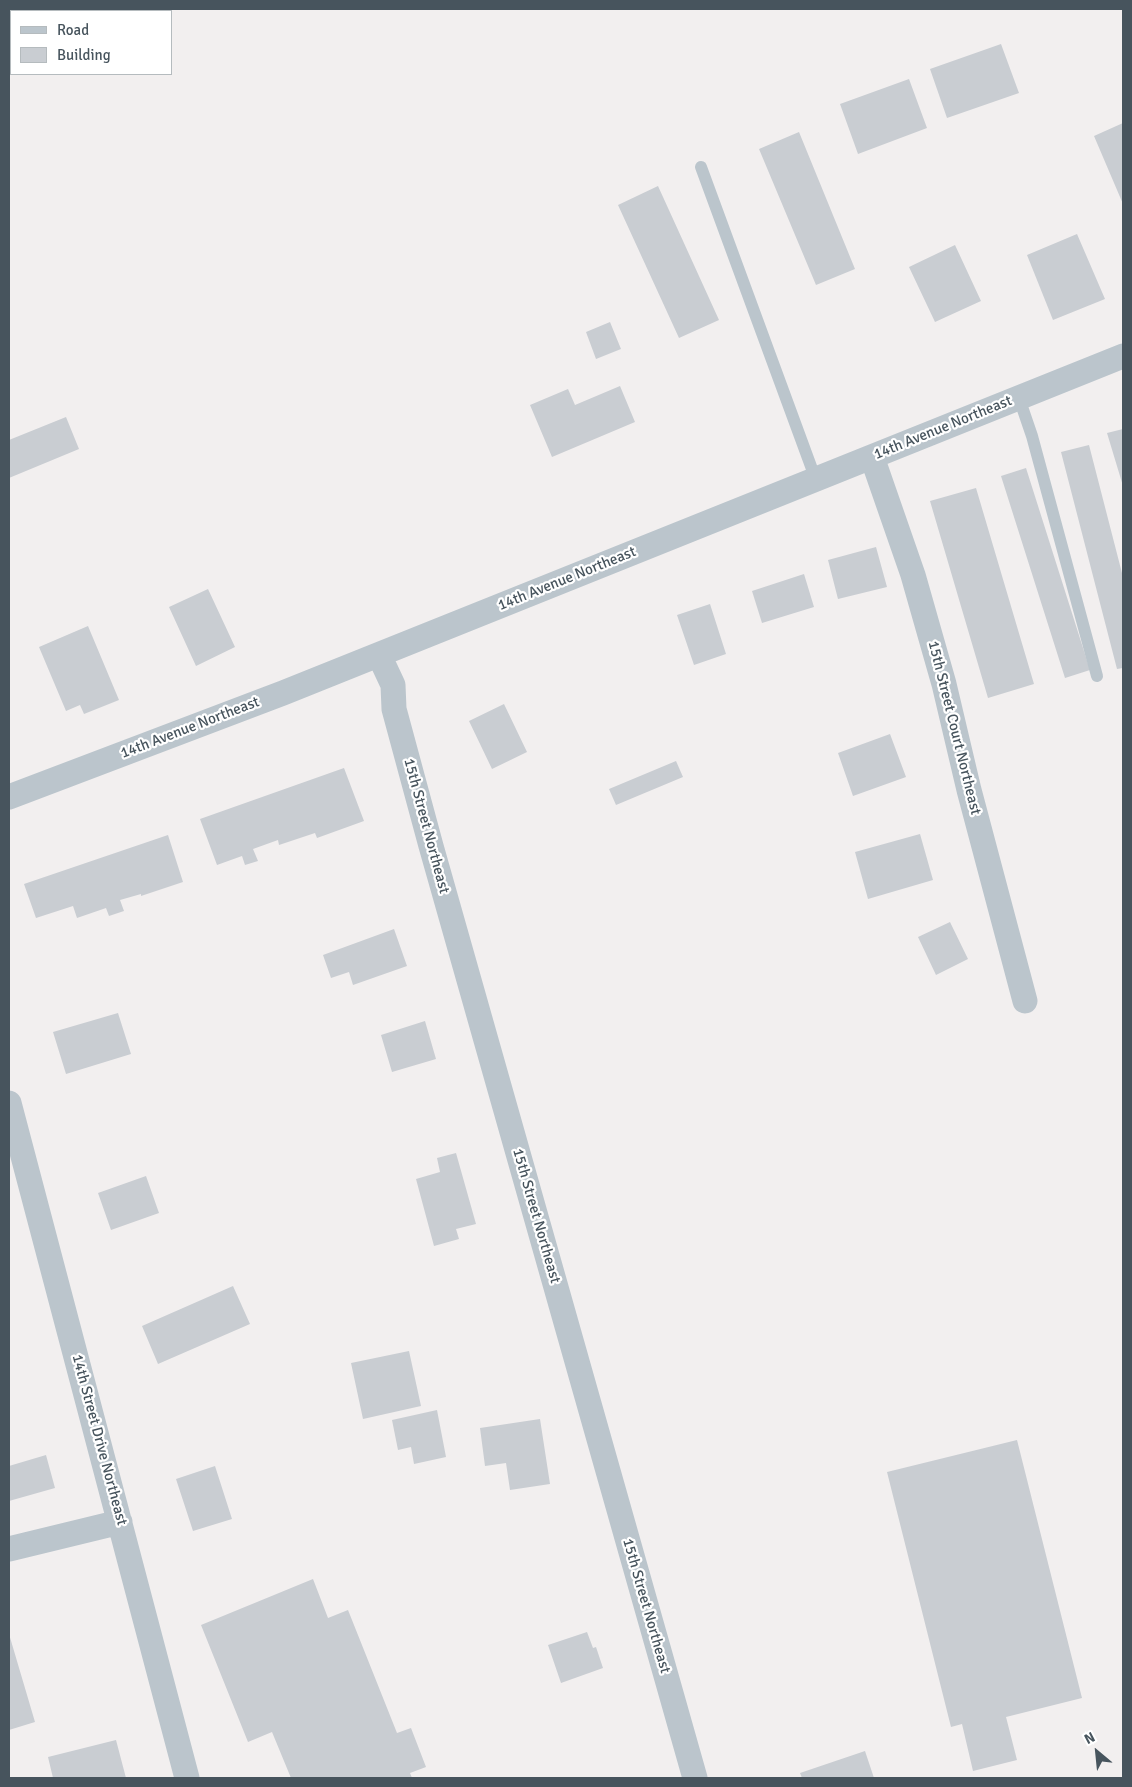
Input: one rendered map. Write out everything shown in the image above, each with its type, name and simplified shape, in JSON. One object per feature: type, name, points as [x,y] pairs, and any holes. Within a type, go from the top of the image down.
[{"type":"street","name":"14th Avenue Northeast","points":[[9,797],[379,655],[1123,356]]},
{"type":"street","name":"15th Street Court Northeast","points":[[872,457],[913,575],[944,684],[969,790],[1025,1001]]},
{"type":"street","name":"15th Street Northeast","points":[[379,655],[393,685],[394,709],[433,856],[695,1778]]},
{"type":"street","name":"14th Street Drive Northeast","points":[[9,1103],[187,1778]]},
{"type":"street","points":[[9,1549],[120,1522]]},
{"type":"lane","points":[[701,167],[816,480]]},
{"type":"lane","points":[[1019,398],[1032,436],[1097,676]]},
{"type":"building","points":[[1001,44],[1019,93],[947,118],[930,69]]},
{"type":"building","points":[[909,79],[927,128],[858,154],[840,104]]},
{"type":"building","points":[[1123,123],[1123,204],[1094,136]]},
{"type":"building","points":[[799,132],[855,269],[816,285],[759,149]]},
{"type":"building","points":[[658,186],[719,320],[679,338],[618,205]]},
{"type":"building","points":[[1077,234],[1105,299],[1053,320],[1027,255]]},
{"type":"building","points":[[955,245],[981,301],[935,322],[909,267]]},
{"type":"building","points":[[610,322],[621,349],[596,359],[586,332]]},
{"type":"building","points":[[620,386],[635,422],[552,457],[530,405],[568,389],[575,405]]},
{"type":"building","points":[[66,417],[79,449],[9,478],[9,440]]},
{"type":"building","points":[[1123,429],[1123,486],[1107,433]]},
{"type":"building","points":[[1089,445],[1123,577],[1123,668],[1117,669],[1061,452]]},
{"type":"building","points":[[1026,468],[1090,670],[1065,678],[1001,476]]},
{"type":"building","points":[[976,488],[1034,684],[988,698],[930,501]]},
{"type":"building","points":[[876,547],[887,587],[838,599],[828,560]]},
{"type":"building","points":[[804,574],[814,607],[762,623],[752,591]]},
{"type":"building","points":[[208,589],[235,647],[196,666],[169,607]]},
{"type":"building","points":[[710,604],[726,654],[694,665],[677,615]]},
{"type":"building","points":[[88,626],[119,700],[84,714],[80,705],[66,711],[39,647]]},
{"type":"building","points":[[504,704],[527,752],[492,769],[469,721]]},
{"type":"building","points":[[890,734],[906,777],[853,796],[838,753]]},
{"type":"building","points":[[676,761],[683,777],[616,805],[609,789]]},
{"type":"building","points":[[344,768],[364,821],[317,838],[315,833],[279,845],[278,840],[253,849],[258,861],[245,865],[242,856],[217,865],[200,819]]},
{"type":"building","points":[[920,834],[933,880],[868,899],[855,852]]},
{"type":"building","points":[[168,835],[183,882],[141,896],[141,894],[120,900],[124,911],[109,916],[106,908],[77,918],[73,906],[36,918],[24,884]]},
{"type":"building","points":[[950,922],[968,959],[936,975],[918,937]]},
{"type":"building","points":[[394,929],[407,966],[353,985],[349,972],[331,978],[323,955]]},
{"type":"building","points":[[118,1013],[131,1054],[66,1074],[53,1032]]},
{"type":"building","points":[[425,1021],[436,1059],[392,1072],[381,1035]]},
{"type":"building","points":[[456,1153],[476,1224],[456,1229],[459,1239],[434,1246],[416,1179],[440,1172],[437,1158]]},
{"type":"building","points":[[146,1176],[159,1213],[111,1230],[98,1193]]},
{"type":"building","points":[[233,1286],[250,1324],[158,1364],[142,1326]]},
{"type":"building","points":[[409,1351],[421,1406],[363,1419],[351,1363]]},
{"type":"building","points":[[437,1410],[446,1457],[414,1464],[411,1447],[398,1450],[392,1420]]},
{"type":"building","points":[[540,1419],[550,1484],[510,1490],[506,1463],[485,1466],[480,1428]]},
{"type":"building","points":[[1017,1440],[1082,1698],[1006,1717],[1017,1760],[973,1771],[962,1724],[951,1727],[887,1472]]},
{"type":"building","points":[[46,1455],[55,1488],[9,1501],[9,1466]]},
{"type":"building","points":[[215,1466],[232,1519],[193,1531],[176,1479]]},
{"type":"building","points":[[313,1579],[328,1618],[348,1610],[397,1733],[411,1728],[426,1767],[410,1773],[412,1778],[291,1778],[272,1732],[248,1742],[201,1625]]},
{"type":"building","points":[[587,1632],[593,1648],[596,1647],[603,1668],[561,1683],[548,1645]]},
{"type":"building","points":[[9,1634],[35,1722],[9,1730]]},
{"type":"building","points":[[116,1740],[126,1778],[53,1778],[48,1757]]},
{"type":"building","points":[[865,1751],[874,1778],[802,1778],[800,1773]]}]
